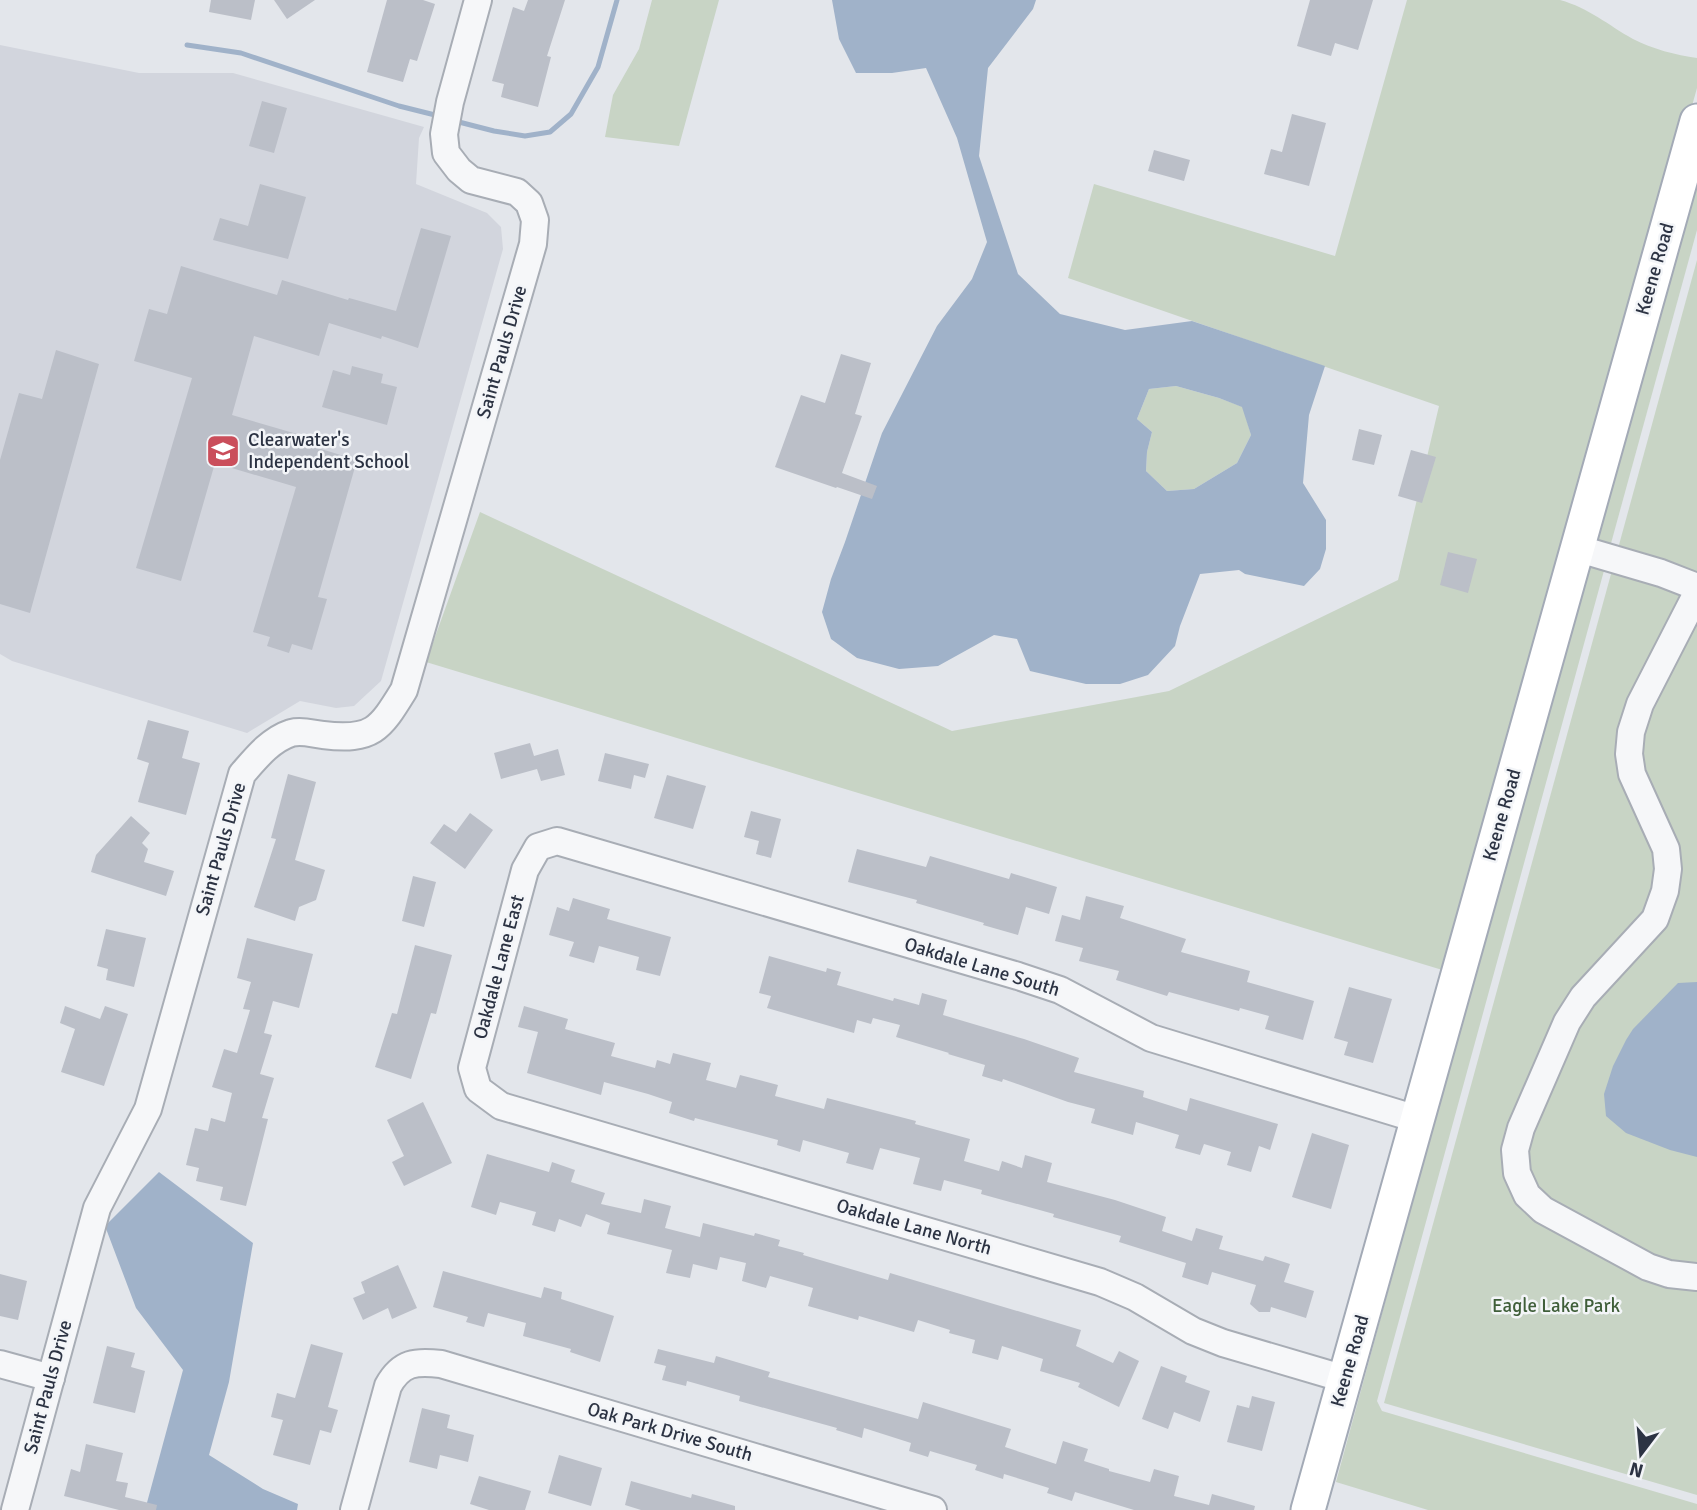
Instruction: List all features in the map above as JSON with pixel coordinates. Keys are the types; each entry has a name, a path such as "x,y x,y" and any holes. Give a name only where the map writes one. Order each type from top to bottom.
{"main road":[{"name":"Keene Road","path":"1308,1510 1697,121"}],"street":[{"name":"Saint Pauls Drive","path":"15,1510 97,1208 148,1110 242,774 263,750 292,733 302,731 350,737 369,733 386,719 404,690 533,244 535,220 529,203 517,192 471,180 458,170 446,153 444,134 450,102 478,0"},
{"path":"1576,548 1661,573 1697,587"},
{"path":"1697,593 1640,704 1631,732 1629,754 1632,774 1666,849 1668,869 1665,891 1655,919 1583,997 1567,1022 1521,1128 1515,1150 1517,1173 1527,1195 1543,1210 1648,1267 1669,1274 1697,1277"},
{"name":"Oakdale Lane South","path":"538,847 557,841 1018,976 1060,990 1152,1038 1417,1119"},
{"name":"Oakdale Lane East","path":"478,1089 472,1068 525,870 538,847"},
{"name":"Oakdale Lane North","path":"478,1089 501,1106 1100,1282 1135,1297 1193,1331 1213,1339 1345,1379"},
{"name":"Oak Park Drive South","path":"354,1510 388,1386 395,1373 423,1362 441,1364 933,1510"},
{"path":"0,1364 51,1378"}],"shaded area":[{"name":"Clearwater's Independent School","path":"0,45 139,73 233,73 424,127 419,138 416,184 487,213 501,227 503,249 381,681 354,706 336,708 300,701 247,733 12,661 0,654"}],"green space":[{"path":"652,0 719,0 679,146 605,137 613,95 639,49"},
{"path":"1407,0 1560,0 1589,12 1640,43 1697,58 1697,88 1449,972 426,662 480,512 952,731 1169,691 1398,580 1439,406 1068,278 1094,184 1335,256"},
{"path":"1697,154 1697,230 1610,547 1587,541"},
{"name":"Eagle Lake Park","path":"1697,260 1697,1495 1384,1403"},
{"path":"1176,386 1243,407 1251,435 1237,463 1194,489 1167,491 1146,471 1152,432 1137,419 1149,389"},
{"path":"1582,560 1605,567 1377,1401 1382,1411 1697,1504 1697,1510 1428,1510 1336,1482 1475,980 1466,977"}],"water":[{"path":"832,0 1036,0 1033,9 988,68 979,156 1018,274 1060,314 1125,330 1192,321 1325,366 1309,415 1303,483 1326,520 1326,549 1320,569 1304,586 1245,574 1239,570 1200,574 1175,646 1148,675 1120,684 1086,684 1030,671 1017,639 994,635 938,666 899,669 857,658 831,639 822,612 882,433 937,326 972,279 987,242 957,138 926,68 892,73 856,73 839,39","holes":["1176,386 1242,407 1251,435 1237,463 1194,489 1167,491 1146,471 1152,432 1137,419 1149,389"]},
{"path":"1697,982 1697,1157 1626,1133 1606,1116 1604,1094 1613,1066 1633,1029 1678,983"},
{"path":"159,1172 253,1243 229,1382 209,1455 263,1489 298,1504 297,1510 145,1510 183,1370 136,1308 105,1226"}],"building":[{"path":"211,0 255,0 251,20 209,12"},
{"path":"274,0 315,0 287,19"},
{"path":"387,0 423,0 435,4 417,61 410,59 403,82 367,72"},
{"path":"528,0 565,0 547,56 551,57 538,107 501,97 504,84 492,81 513,7 524,11"},
{"path":"1310,0 1373,0 1358,50 1335,43 1331,56 1297,46"},
{"path":"262,101 287,108 274,153 249,146"},
{"path":"1292,114 1326,123 1309,186 1264,174 1271,149 1282,152"},
{"path":"1154,150 1190,160 1184,181 1148,171"},
{"path":"260,184 306,197 288,259 213,240 220,218 248,226"},
{"path":"421,228 451,236 418,348 329,323 319,356 254,336 232,415 297,434 295,441 357,460 318,597 327,599 312,650 292,644 289,653 267,646 270,637 253,632 296,487 215,463 181,581 136,568 192,378 134,361 149,309 167,314 181,266 277,295 282,280 396,311"},
{"path":"56,350 99,364 30,613 0,604 0,460 19,393 42,399"},
{"path":"841,354 871,363 855,414 862,416 842,473 877,486 872,499 775,467 801,395 825,403"},
{"path":"352,366 383,374 381,383 397,387 387,425 322,407 333,370 350,375"},
{"path":"1359,429 1382,435 1374,465 1352,460"},
{"path":"1411,450 1436,457 1422,503 1398,496"},
{"path":"1448,552 1477,559 1468,593 1440,585"},
{"path":"148,720 189,731 182,758 200,763 186,815 138,802 149,763 137,759"},
{"path":"530,743 534,756 558,749 565,775 541,781 537,769 501,779 494,753"},
{"path":"605,753 649,764 645,778 634,775 631,789 598,781"},
{"path":"288,774 316,782 295,860 325,870 316,900 299,907 295,921 254,907 276,839 271,838"},
{"path":"667,775 706,786 693,829 654,818"},
{"path":"751,811 781,819 771,858 756,854 759,841 744,837"},
{"path":"470,813 493,830 465,869 430,843 444,824 456,832"},
{"path":"131,816 150,833 142,843 148,849 144,862 174,871 166,896 91,872 96,855"},
{"path":"857,849 926,867 930,856 1009,879 1011,873 1057,887 1049,914 1026,907 1018,935 916,903 917,900 848,882"},
{"path":"413,876 436,882 424,927 402,921"},
{"path":"1086,896 1124,906 1120,918 1186,939 1181,952 1250,971 1247,982 1314,1001 1303,1040 1265,1029 1269,1016 1240,1008 1239,1011 1169,992 1167,996 1116,980 1119,971 1079,961 1083,948 1055,941 1062,915 1080,920"},
{"path":"573,898 610,909 607,919 671,937 660,976 636,970 639,957 599,946 594,963 569,956 574,942 549,935 557,907 569,911"},
{"path":"106,929 146,938 134,987 106,980 108,969 97,966"},
{"path":"247,938 313,954 299,1008 273,1001 264,1033 272,1035 260,1074 274,1078 262,1118 268,1119 246,1206 220,1200 223,1187 196,1181 199,1168 186,1165 195,1128 208,1131 211,1118 225,1122 232,1093 212,1087 224,1049 237,1053 250,1010 243,1009 251,982 237,978"},
{"path":"415,945 452,955 436,1014 431,1013 411,1079 375,1067 392,1013 397,1014"},
{"path":"769,956 826,972 827,968 841,972 837,985 893,1001 894,998 919,1005 922,993 947,1000 943,1015 1079,1058 1074,1072 1144,1091 1143,1097 1187,1111 1190,1098 1278,1124 1270,1150 1259,1146 1251,1172 1227,1165 1231,1152 1204,1144 1200,1155 1175,1148 1179,1135 1136,1122 1133,1135 1091,1123 1095,1109 1003,1079 1002,1082 982,1076 985,1065 896,1037 900,1025 873,1018 871,1024 857,1020 854,1033 767,1008 771,996 759,993"},
{"path":"1349,987 1392,999 1373,1063 1344,1055 1348,1042 1334,1038"},
{"path":"65,1006 100,1019 105,1006 128,1014 104,1086 61,1072 75,1029 60,1023"},
{"path":"524,1006 568,1019 565,1029 615,1043 611,1056 655,1068 657,1060 670,1064 673,1053 711,1063 706,1080 736,1088 740,1075 778,1085 775,1096 824,1109 827,1098 916,1121 915,1124 970,1139 964,1161 999,1171 1002,1161 1022,1168 1025,1155 1052,1163 1047,1182 1166,1217 1162,1231 1192,1241 1196,1228 1223,1236 1219,1249 1263,1261 1265,1256 1290,1264 1284,1282 1314,1291 1306,1318 1271,1307 1270,1312 1259,1312 1250,1304 1256,1285 1212,1272 1208,1285 1182,1277 1186,1263 1119,1242 1121,1236 1053,1217 1054,1214 981,1194 982,1190 944,1180 941,1191 913,1184 920,1158 880,1148 873,1170 846,1163 849,1153 803,1140 800,1152 777,1145 778,1140 669,1113 672,1102 648,1094 604,1082 601,1095 527,1073 538,1032 518,1027"},
{"path":"423,1102 452,1163 404,1186 392,1162 404,1156 387,1120"},
{"path":"1312,1133 1349,1145 1331,1209 1292,1197"},
{"path":"487,1154 549,1172 552,1162 575,1170 571,1182 605,1193 601,1204 641,1213 644,1199 671,1206 665,1228 700,1237 703,1223 780,1240 778,1246 804,1253 803,1255 888,1280 890,1273 1081,1330 1076,1346 1113,1363 1119,1351 1139,1361 1119,1407 1078,1387 1080,1383 1040,1371 1043,1359 1002,1346 998,1360 972,1353 975,1340 918,1320 914,1332 859,1316 858,1320 808,1306 813,1288 770,1276 766,1288 742,1281 746,1263 720,1257 717,1270 693,1264 690,1278 666,1273 672,1250 607,1234 610,1223 586,1214 581,1227 559,1219 555,1232 532,1225 536,1212 500,1202 496,1215 471,1207"},
{"path":"398,1265 417,1308 392,1319 388,1308 363,1320 353,1298 365,1293 361,1282"},
{"path":"443,1271 541,1298 544,1287 562,1292 561,1299 614,1316 600,1362 570,1352 571,1349 523,1336 526,1323 488,1313 484,1327 466,1322 468,1317 433,1307"},
{"path":"0,1274 27,1281 18,1320 0,1316"},
{"path":"311,1344 343,1353 328,1407 338,1410 331,1433 320,1430 310,1465 273,1455 283,1420 271,1417 277,1393 295,1398"},
{"path":"107,1346 135,1353 131,1367 145,1371 135,1413 93,1403"},
{"path":"658,1349 714,1363 716,1356 770,1372 768,1377 918,1419 923,1402 1011,1429 1005,1447 1056,1464 1063,1441 1088,1449 1084,1461 1109,1471 1150,1482 1154,1469 1179,1476 1174,1496 1209,1505 1212,1494 1255,1506 1254,1510 1134,1510 1075,1492 1072,1501 1047,1493 1049,1488 1004,1474 1003,1479 975,1470 977,1465 930,1451 928,1457 909,1451 911,1443 864,1428 862,1438 836,1430 837,1428 739,1401 740,1396 687,1381 686,1386 662,1380 666,1366 654,1363"},
{"path":"1161,1366 1187,1376 1185,1382 1210,1391 1200,1422 1174,1412 1168,1429 1142,1419"},
{"path":"1252,1396 1275,1402 1262,1451 1227,1442 1237,1405 1249,1408"},
{"path":"422,1408 450,1415 447,1428 474,1435 468,1462 440,1455 437,1469 409,1462"},
{"path":"86,1444 123,1453 116,1481 128,1483 125,1497 157,1505 156,1510 119,1510 64,1496 71,1469 80,1472"},
{"path":"559,1455 602,1468 591,1506 548,1493"},
{"path":"479,1476 531,1491 525,1510 489,1510 470,1504"},
{"path":"631,1481 691,1498 692,1494 735,1506 735,1510 641,1510 625,1505"}],"waterway":[{"path":"455,121 525,136 550,132 571,114 598,67 617,0"},
{"path":"187,45 241,53 399,106 439,116"}],"place":[{"name":"Clearwater's Independent School","path":"223,451"}]}
